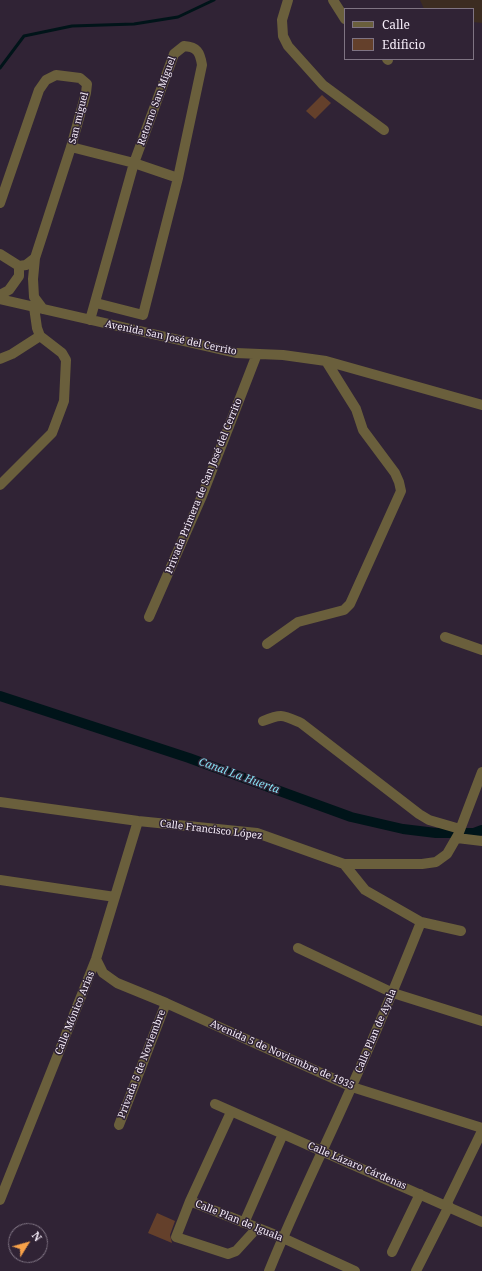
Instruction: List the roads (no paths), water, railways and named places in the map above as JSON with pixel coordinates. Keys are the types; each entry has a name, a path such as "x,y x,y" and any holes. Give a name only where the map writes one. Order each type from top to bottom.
{"street":[{"path":"288,0 282,20 282,36 288,46 323,85 384,130"},
{"path":"333,0 344,17"},
{"name":"Retorno San Miguel","path":"90,320 134,163 174,54 184,46 192,47 200,54 202,65 178,178 143,314 96,303"},
{"name":"San miguel","path":"0,203 39,90 46,80 56,75 80,78 87,84 86,93 72,147 35,258 33,279 34,297 38,308"},
{"path":"72,147 134,163 178,178"},
{"path":"0,254 19,266 26,265 35,258"},
{"path":"0,295 9,290 19,276 19,266"},
{"name":"Avenida San José del Cerrito","path":"0,299 236,353 283,355 326,361 482,405"},
{"path":"0,485 52,433 64,401 66,360 62,353 40,336 37,328 38,308"},
{"path":"0,359 12,354 40,336"},
{"name":"Privada Primera de San José del Cerrito","path":"149,617 202,496 257,354"},
{"path":"267,644 298,622 344,610 350,604 401,491 395,473 363,430 356,409 326,361"},
{"path":"445,637 482,650"},
{"path":"263,721 283,715 301,723 419,814 458,833 482,841"},
{"name":"Calle Francisco López","path":"0,802 138,821 257,833 344,864 422,864 436,862 447,854 458,833 482,772"},
{"name":"Calle Mónico Arias","path":"0,1200 96,959 138,821"},
{"path":"344,864 365,890 421,922 461,931"},
{"path":"0,880 115,897"},
{"name":"Calle Plan de Ayala","path":"269,1271 393,993 421,922"},
{"path":"298,948 393,993 482,1021"},
{"name":"Avenida 5 de Noviembre de 1935","path":"96,959 103,973 117,983 166,1003 352,1087 482,1128"},
{"name":"Privada 5 de Noviembre","path":"119,1126 166,1003"},
{"name":"Calle Lázaro Cárdenas","path":"215,1104 482,1222"},
{"name":"Calle Plan de Iguala","path":"231,1112 190,1201 283,1238 342,1268 356,1271"},
{"path":"416,1271 482,1131"},
{"path":"244,1223 283,1134"},
{"path":"392,1252 420,1194"},
{"path":"190,1201 176,1237 228,1254 236,1251 257,1228"}],"waterway":[{"path":"0,68 24,36 72,26 134,24 178,17 214,0"},
{"name":"Canal La Huerta","path":"0,696 189,758 351,817 403,829 436,833 474,833 482,830"}]}
